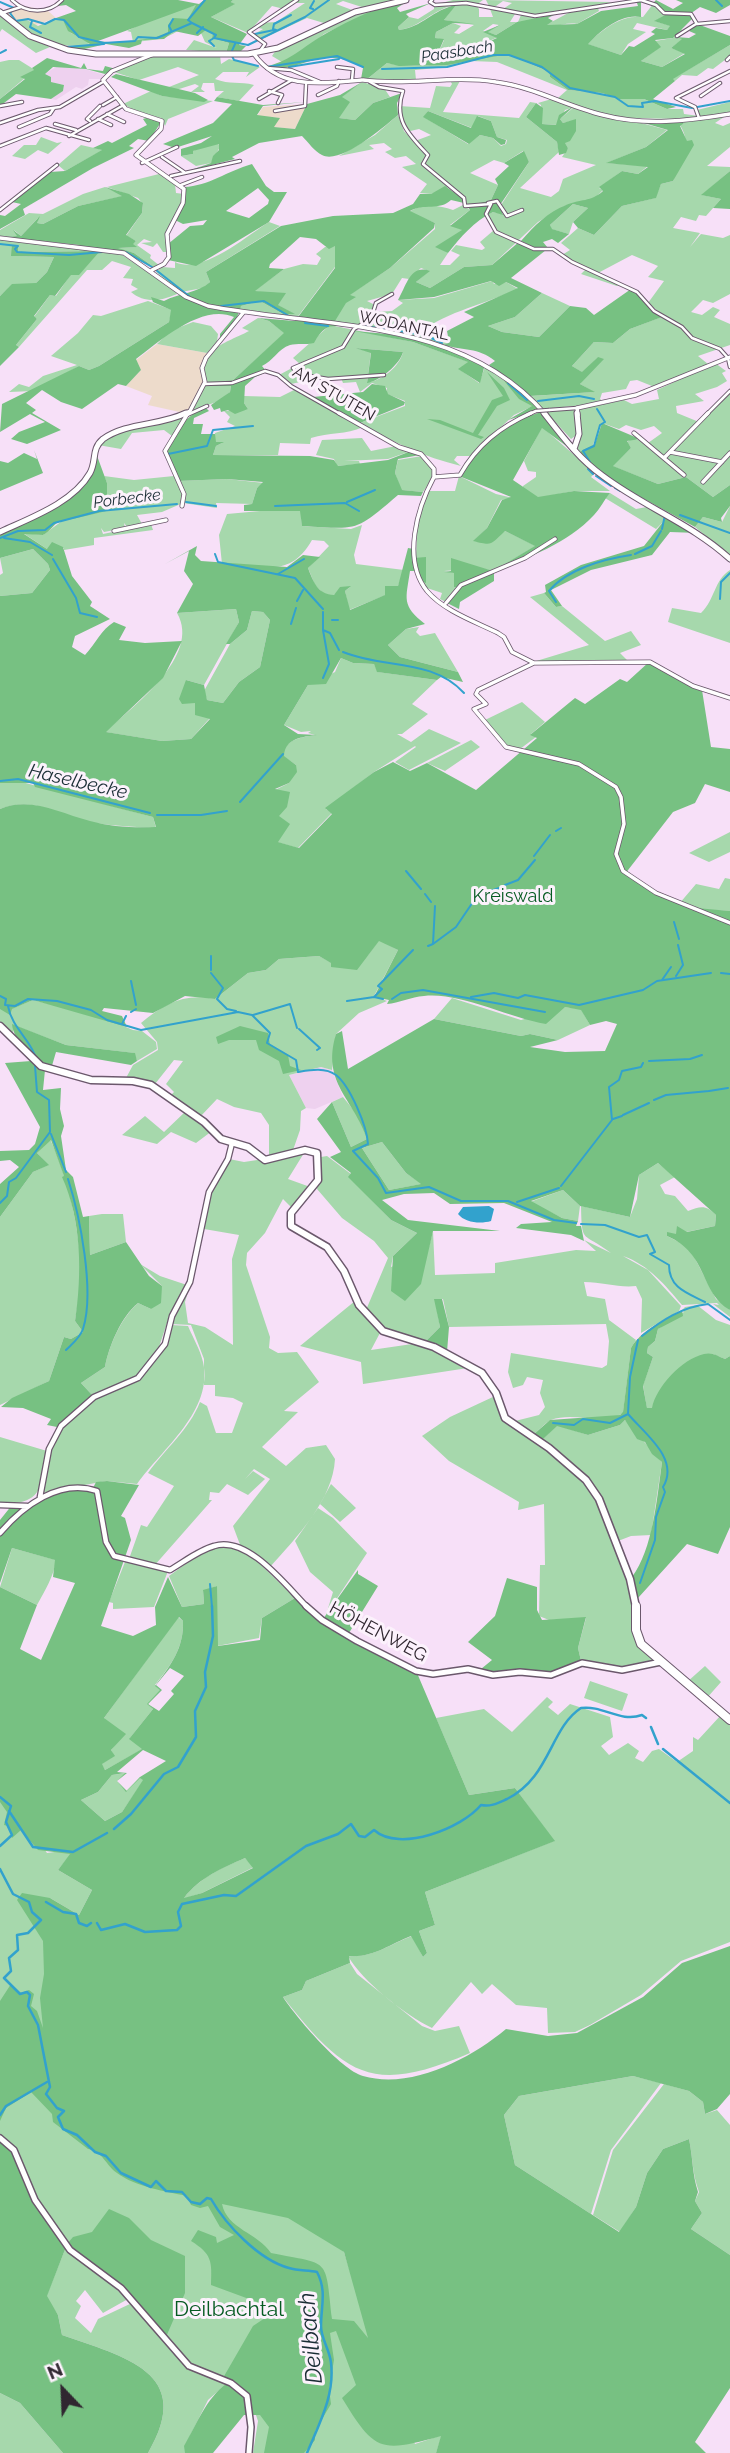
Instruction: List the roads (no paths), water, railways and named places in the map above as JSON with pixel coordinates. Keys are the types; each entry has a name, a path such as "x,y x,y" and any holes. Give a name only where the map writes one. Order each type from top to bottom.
{"main road":[{"path":"1,12 26,33 58,48 96,54 257,53 281,47 355,12 406,0"}],"street":[{"path":"12,0 22,6 52,10 62,0"},
{"path":"298,0 270,20 255,25 248,33 265,46 257,53 266,68 306,85 362,80 379,87 408,89"},
{"path":"432,2 466,3 507,13 535,16 641,0 656,5 666,14 692,15 693,22 697,24"},
{"path":"1,12 22,6"},
{"path":"677,36 697,24 730,21"},
{"path":"103,82 103,77 108,73 155,53"},
{"path":"266,68 281,68 320,82"},
{"path":"337,68 353,69 351,80"},
{"path":"699,118 696,108 676,99 730,71"},
{"path":"370,82 466,78 542,92 612,117 672,120 730,114"},
{"path":"259,99 268,91 292,80"},
{"path":"318,95 337,86 337,82 351,80"},
{"path":"0,238 121,252 152,270 164,264 169,257 167,234 184,200 181,185 171,176 142,163 137,153 161,129 163,123 122,106 103,82"},
{"path":"0,123 54,107 103,82"},
{"path":"701,96 720,83"},
{"path":"299,114 305,106 306,85"},
{"path":"695,87 708,90"},
{"path":"400,89 403,92 397,105 404,131 428,155 424,164 464,198 465,206 497,201 503,214 509,216 523,211"},
{"path":"268,91 282,95 278,103"},
{"path":"91,121 87,119 101,105 117,97"},
{"path":"0,106 22,102"},
{"path":"69,136 91,121 122,106"},
{"path":"275,111 305,106"},
{"path":"19,127 50,114 54,107"},
{"path":"106,114 124,122"},
{"path":"98,118 111,125"},
{"path":"55,124 76,130"},
{"path":"0,146 42,128 89,140"},
{"path":"142,163 161,157 177,147"},
{"path":"161,157 184,173"},
{"path":"171,176 240,161"},
{"path":"0,210 57,165"},
{"path":"181,185 202,177"},
{"path":"487,203 492,206 486,215 496,232 534,249 553,249 572,262 634,290 654,311 682,327 696,341 720,349 729,358 730,367"},
{"name":"WODANTAL","path":"152,270 193,300 243,313 419,339 487,364 531,398 575,451 606,479 695,528 730,559"},
{"path":"384,375 328,379 302,376 293,370 343,347 357,328 372,319 376,303 392,294"},
{"path":"182,506 184,494 165,454 168,440 179,431 204,384 202,368 205,358 243,313"},
{"path":"534,663 512,652 508,643 498,633 427,591 415,556 419,508 434,477 460,475 471,456 502,426 536,411 576,408 647,393 688,372 729,358"},
{"name":"AM STUTEN","path":"204,384 232,383 261,371 278,375 291,386 399,447 421,454 434,469 434,477"},
{"path":"664,458 730,391"},
{"path":"0,532 47,509 84,480 94,462 94,447 127,429 207,406"},
{"path":"575,451 576,408"},
{"path":"634,433 645,439 684,475"},
{"path":"568,442 577,439"},
{"path":"670,452 722,462"},
{"path":"703,482 730,453"},
{"path":"114,531 166,520"},
{"path":"446,603 461,585 525,558 555,539"},
{"path":"730,698 693,686 657,663 534,663 484,686 476,694 486,704 474,709 506,747 579,764 616,787 621,797 624,824 616,854 622,871 656,893 730,923"},
{"path":"0,1026 41,1066 91,1080 133,1081 151,1085 204,1122 221,1139 248,1147 267,1160 305,1150 317,1153 317,1185 291,1213 291,1226 327,1247 344,1271 359,1305 383,1331 434,1347 482,1373 496,1393 505,1418 549,1448 586,1480 599,1499 630,1578 636,1602 638,1638 661,1662 730,1720"},
{"path":"40,1497 49,1448 61,1426 94,1397 138,1378 165,1344 172,1317 190,1282 209,1192 228,1159 232,1143"},
{"name":"HÖHENWEG","path":"0,1533 40,1497 65,1490 94,1489 102,1503 108,1549 114,1556 170,1570 215,1545 223,1544 251,1554 322,1620 416,1671 433,1674 468,1669 493,1675 520,1672 551,1675 582,1662 622,1670 661,1662"},
{"path":"0,1505 28,1506"},
{"path":"0,2138 14,2150 35,2200 70,2250 121,2288 189,2366 231,2383 247,2396 251,2427 249,2453"}],"water":[{"path":"489,1206 494,1209 491,1221 473,1222 458,1214 463,1207"}],"waterway":[{"path":"192,23 188,20 205,0"},
{"path":"214,38 248,45 305,17 329,0"},
{"path":"716,0 722,6"},
{"path":"313,9 310,8 314,1"},
{"path":"0,2 14,8"},
{"path":"13,10 10,13 16,21 28,19 45,24 55,19"},
{"path":"276,30 273,29 274,24 291,15"},
{"path":"56,19 64,20 79,37 104,43 135,41 138,37 157,38 192,23"},
{"path":"171,30 169,26 173,19"},
{"path":"32,21 30,27 41,33"},
{"path":"192,23 202,28"},
{"path":"197,33 202,28"},
{"path":"202,28 216,35 214,38"},
{"path":"255,34 274,30"},
{"path":"214,38 209,41 214,46"},
{"path":"66,47 104,44"},
{"name":"Paasbach","path":"231,53 235,44"},
{"path":"0,53 6,50"},
{"name":"Paasbach","path":"382,69 447,67 493,55 509,55 542,67 570,88 615,97 628,106 643,107 642,103 655,101 692,108 730,101"},
{"name":"Paasbach","path":"232,56 234,60 258,66"},
{"name":"Paasbach","path":"267,67 337,56 363,67"},
{"name":"Paasbach","path":"289,67 339,59"},
{"path":"0,244 18,246 15,249 17,252 69,255 102,252"},
{"path":"126,252 152,267"},
{"path":"156,270 189,296"},
{"path":"221,306 264,301 289,316"},
{"path":"305,323 328,326"},
{"path":"364,326 425,335 442,343"},
{"path":"508,383 527,400"},
{"path":"538,401 579,396 594,399"},
{"path":"590,462 583,451 594,446 600,425 605,422 597,409"},
{"path":"168,454 207,446 213,430 253,426"},
{"path":"588,469 593,474"},
{"path":"596,476 611,486"},
{"path":"615,488 620,491"},
{"path":"347,502 375,490"},
{"name":"Porbecke","path":"186,502 216,506"},
{"name":"Porbecke","path":"275,506 345,503 359,511"},
{"name":"Porbecke","path":"0,538 18,531 45,530 54,523 99,511 177,504"},
{"path":"662,529 665,515"},
{"path":"680,515 730,533"},
{"path":"635,554 652,546 661,531"},
{"path":"4,538 30,542 52,555"},
{"path":"215,554 218,562 295,578 323,609"},
{"path":"556,602 549,591 566,577 598,562 631,555"},
{"path":"53,559 76,598 80,613 97,617"},
{"path":"278,574 304,559"},
{"path":"720,599 721,582 730,573"},
{"path":"297,601 303,590"},
{"path":"291,624 296,608"},
{"path":"323,612 323,630"},
{"path":"332,620 338,620"},
{"path":"323,630 330,633 339,650"},
{"path":"323,630 329,664 323,678"},
{"path":"343,652 437,674 464,693"},
{"name":"Haselbecke","path":"240,802 283,754"},
{"name":"Haselbecke","path":"0,781 18,779 150,813"},
{"name":"Haselbecke","path":"157,815 201,815 227,811"},
{"path":"556,831 561,828"},
{"path":"534,856 550,835"},
{"path":"505,885 518,880 535,860"},
{"path":"406,871 421,889"},
{"path":"433,944 456,927 477,896 499,888"},
{"path":"425,894 431,902"},
{"path":"433,944 435,906"},
{"path":"674,922 679,939"},
{"path":"428,946 433,944"},
{"path":"676,976 683,965 678,945"},
{"path":"374,997 382,989 378,986 413,950"},
{"path":"211,956 211,970"},
{"path":"662,980 671,967"},
{"path":"211,973 223,988 217,999 227,1009 236,1011"},
{"path":"471,997 494,993 518,998 525,995 579,1005 643,990 657,981 711,973"},
{"path":"721,973 730,974"},
{"path":"131,981 136,1005"},
{"path":"392,999 401,993 423,990 545,1012"},
{"path":"0,996 6,999 5,1005 15,1006 28,999 57,1001 91,1010 107,1020 141,1030 238,1012 252,1015 270,1033 267,1043 296,1060 298,1072 327,1071 341,1080 357,1107 367,1136 368,1144 353,1151 378,1178 386,1193 429,1187 461,1201 508,1201 554,1220 576,1223"},
{"path":"347,1001 374,997"},
{"path":"374,997 383,999"},
{"path":"253,1015 290,1004 297,1028"},
{"path":"8,1006 37,1061"},
{"path":"131,1012 136,1009"},
{"path":"122,1024 126,1016"},
{"path":"299,1029 320,1048 317,1050"},
{"path":"649,1061 690,1059 702,1055"},
{"path":"561,1186 612,1120 609,1087 619,1080 622,1071 641,1067 643,1063"},
{"path":"0,1203 7,1196 9,1182 16,1178 50,1132 49,1100 37,1092 35,1066"},
{"path":"654,1100 666,1095 728,1088"},
{"path":"623,1115 649,1103"},
{"path":"613,1119 622,1116"},
{"path":"51,1134 66,1172"},
{"path":"66,1350 83,1329 87,1295 81,1233 68,1179"},
{"path":"517,1202 559,1188"},
{"path":"581,1224 605,1225 639,1237 647,1235 655,1252 650,1254 669,1265 676,1284 705,1302"},
{"path":"642,1336 673,1315 708,1304 730,1320"},
{"path":"628,1414 630,1377 638,1340"},
{"path":"553,1423 574,1425 583,1419 610,1423 628,1414"},
{"path":"628,1414 658,1447 667,1467 663,1487 665,1492 656,1517 655,1540 640,1583"},
{"path":"210,1584 212,1607"},
{"path":"114,1829 131,1814 164,1774 178,1767 196,1737 195,1711 206,1687 205,1672 213,1636 212,1606"},
{"path":"97,1923 101,1930 125,1924 145,1932 177,1930 181,1926 178,1912 182,1904 224,1895 236,1896 306,1846 338,1834 351,1824 359,1836 365,1837 374,1830 399,1839 414,1838 446,1829 472,1814 481,1805 491,1805 507,1799 532,1779 562,1728 581,1708 597,1709 626,1717 642,1715 646,1718"},
{"path":"651,1727 658,1744"},
{"path":"663,1749 730,1803"},
{"name":"Deilbach","path":"0,1797 11,1806 9,1811"},
{"name":"Deilbach","path":"0,1846 12,1835 6,1822 9,1811"},
{"path":"9,1811 33,1847 73,1852 107,1833"},
{"name":"Deilbach","path":"0,1869 13,1894 29,1902 32,1912 41,1920 28,1933 17,1935 18,1950 9,1958 11,1971 4,1978 20,1994 27,1992 30,1995 28,2006 38,2025 50,2087 46,2094 57,2108 64,2111 58,2117 63,2129 77,2135 95,2152 106,2156 121,2173 151,2187 156,2181 166,2191 182,2192 191,2202 200,2204 207,2198 211,2199 234,2230 266,2258 296,2270 317,2272 323,2292 321,2331 330,2358 332,2375 325,2409 307,2453"},
{"path":"46,1902 63,1912 76,1914 79,1923 87,1926 91,1923"},
{"path":"0,2115 6,2106 47,2082"}],"park label":[{"name":"Kreiswald","path":"513,897"},
{"name":"Deilbachtal","path":"229,2310"}]}
